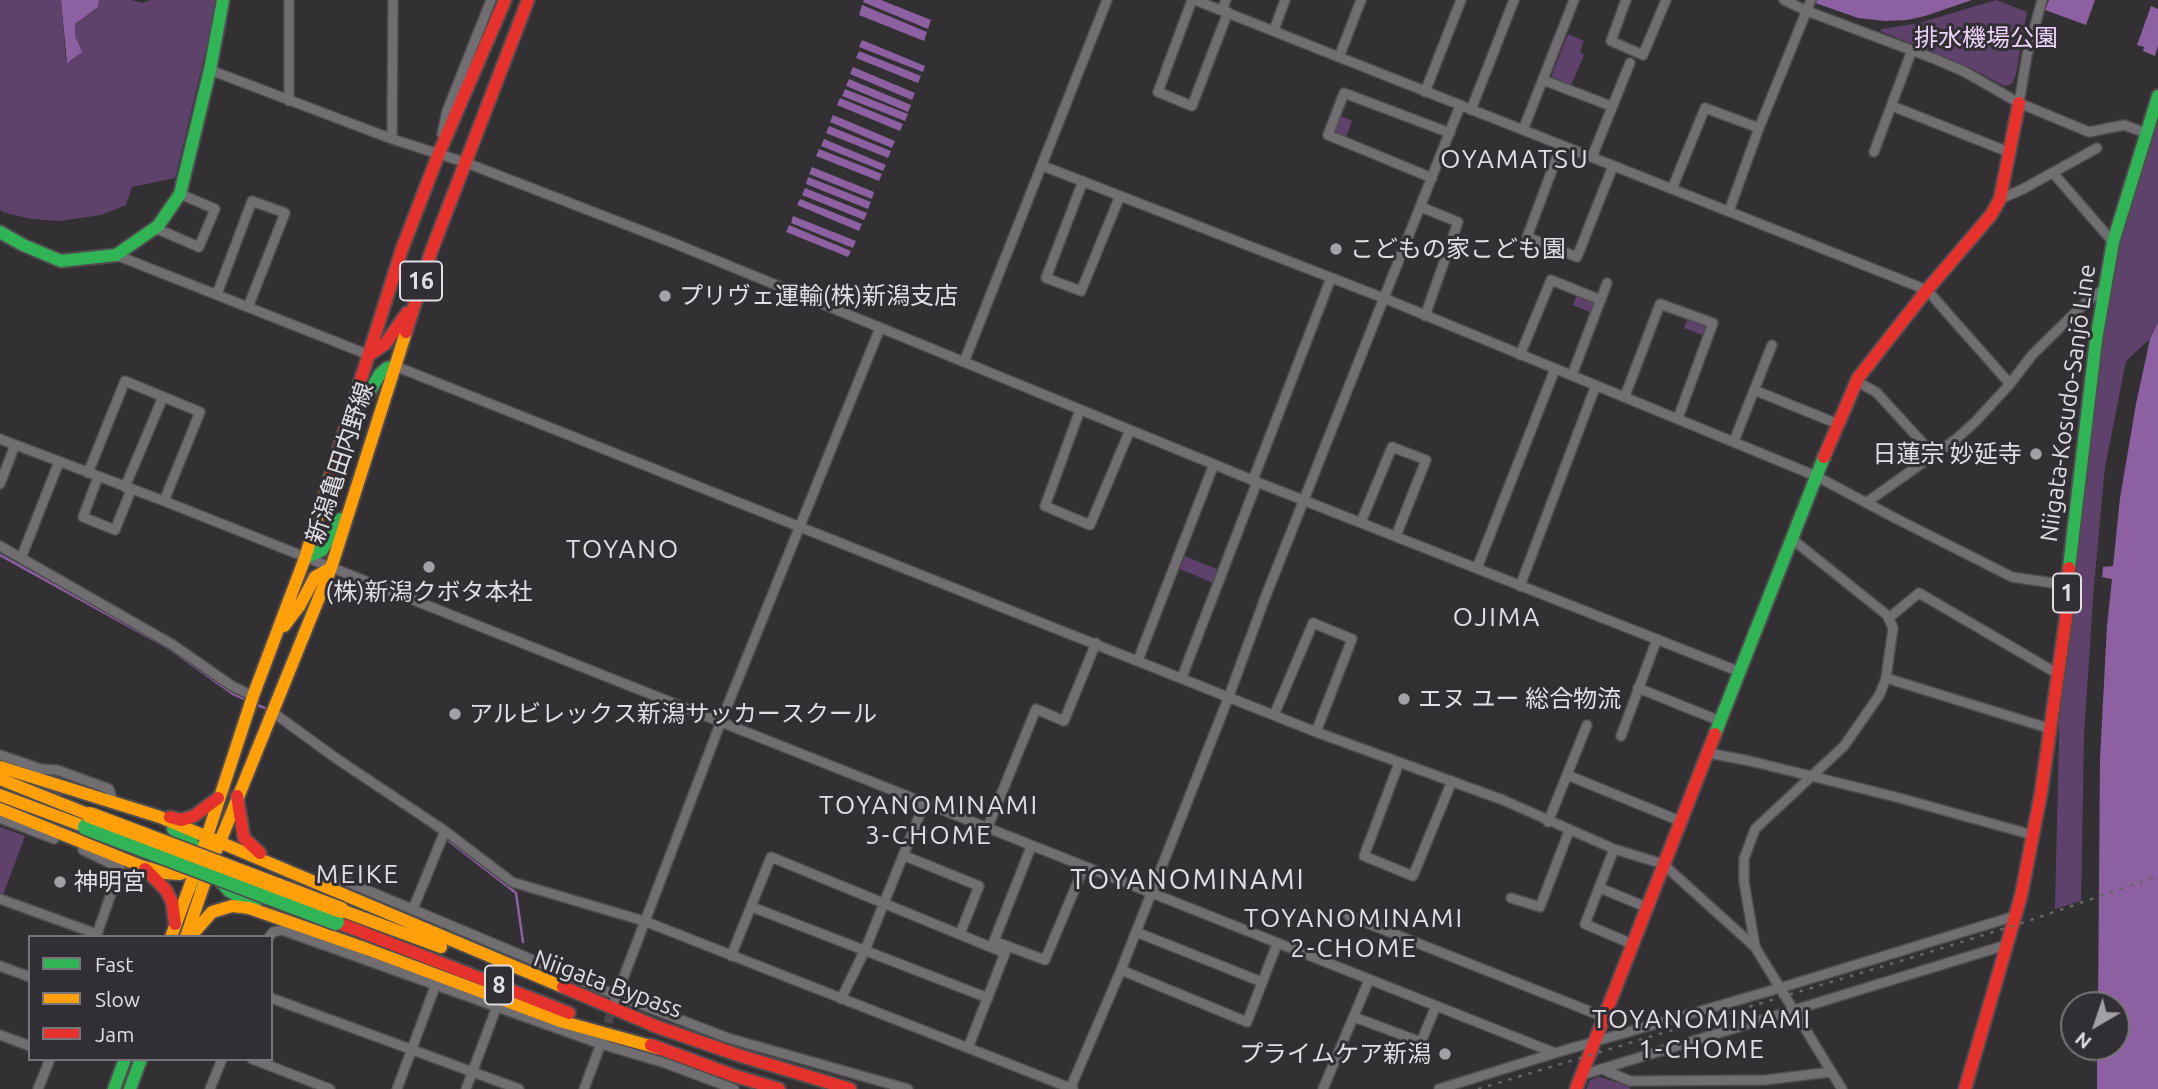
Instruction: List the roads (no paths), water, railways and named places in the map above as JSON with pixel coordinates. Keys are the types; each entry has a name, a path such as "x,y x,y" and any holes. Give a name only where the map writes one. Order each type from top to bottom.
{"main road":[{"path":"0,232 61,261 116,254 155,228 180,194 211,70 223,0"},
{"name":"新潟亀田内野線","path":"213,838 218,798 305,558 402,249 439,153 505,0"},
{"name":"新潟亀田内野線","path":"213,838 237,796 331,568 413,306 464,162 528,0"},
{"name":"Niigata-Kosudo-Sanjō Line","path":"1965,1089 2015,916 2033,835 2066,618 2082,447 2105,288 2113,242 2158,96"},
{"path":"1579,1082 1816,476 1856,381 1927,290 1991,215 2000,199 2019,103"},
{"path":"369,355 385,344 413,306"},
{"path":"349,419 383,370 395,366"},
{"path":"305,558 322,550 351,507"},
{"path":"276,635 296,612 315,577 331,568"},
{"path":"0,767 181,820 194,816 218,798"},
{"name":"Niigata Bypass","path":"0,779 88,821"},
{"name":"Niigata Bypass","path":"0,795 88,821 339,916 738,1055 850,1089"},
{"path":"237,796 244,838 254,849 280,866"},
{"path":"114,802 213,838 660,1028"},
{"path":"114,802 174,829 192,842 197,852 201,874 173,930"},
{"path":"0,809 141,866 166,873 201,874 229,858 239,857 280,866"},
{"path":"188,935 201,874 213,838"},
{"path":"141,866 166,890 172,902 173,930"},
{"path":"201,874 229,891 274,929"},
{"path":"190,935 202,921 220,909 232,906 249,908 274,929 560,1021 662,1049"},
{"name":"Niigata Bypass","path":"339,916 662,1049 779,1089"},
{"path":"114,1089 124,1061"},
{"path":"130,1089 140,1061"}],"street":[{"path":"289,0 289,101"},
{"path":"392,139 393,0"},
{"path":"439,153 447,111 491,0"},
{"path":"964,362 1107,0"},
{"path":"1226,0 1225,11 1192,106 1158,92 1194,0 1225,11 1927,290 2010,384"},
{"path":"1273,30 1285,0"},
{"path":"1339,57 1361,0"},
{"path":"1425,92 1461,0"},
{"path":"1471,110 1514,0"},
{"path":"1523,130 1574,0"},
{"path":"1626,0 1611,41 1643,55 1666,0"},
{"path":"1784,0 1809,6 1965,72 2019,103 2089,132 2124,125 2146,133"},
{"path":"2019,103 2026,55 2042,0"},
{"path":"1729,211 1759,128 1809,6"},
{"path":"1874,152 1912,50"},
{"path":"1592,158 1630,63"},
{"path":"211,70 392,139 464,162 676,244 1255,481 1740,672"},
{"path":"1543,80 1611,106"},
{"path":"1432,178 1328,135 1344,93 1450,133"},
{"path":"271,712 445,831 512,882 644,921 1071,1089 1230,696 1265,598 1461,106"},
{"path":"1892,106 2011,153"},
{"path":"1672,189 1705,108 1759,128"},
{"path":"1561,146 1527,237 1577,257 1613,166"},
{"path":"2000,199 2097,148"},
{"path":"1043,166 1386,299 1734,441 1816,476 2012,577 2067,585"},
{"path":"2053,173 2113,242"},
{"path":"1083,181 1046,278 1081,291 1120,196"},
{"path":"155,228 199,247 215,209 180,194"},
{"path":"217,294 253,201 285,213 248,307"},
{"path":"1421,207 1458,222 1425,316"},
{"path":"116,254 369,355"},
{"path":"1182,677 1331,278"},
{"path":"1520,355 1551,280 1601,300"},
{"path":"1572,376 1607,283"},
{"path":"1867,502 1934,455 1976,421 2032,355 2085,303 2105,288"},
{"path":"1625,396 1660,304 1713,323 1678,418"},
{"path":"615,997 720,724 880,328"},
{"path":"1734,441 1772,345"},
{"path":"395,366 1316,732 1503,800 1548,822 1615,849 1663,864 1755,947 1842,1089"},
{"path":"1477,568 1555,369"},
{"path":"88,473 125,381 200,412 164,502"},
{"path":"1856,381 1876,392 1934,455"},
{"path":"1520,586 1596,385"},
{"path":"1754,390 1838,424"},
{"path":"98,477 83,517 115,530 163,397"},
{"path":"1080,410 1045,506 1090,525 1130,430"},
{"path":"0,439 1555,1053"},
{"path":"0,484 15,445"},
{"path":"1361,522 1392,447 1426,460 1396,536"},
{"path":"21,558 59,462"},
{"path":"1138,660 1214,464"},
{"path":"1755,947 1744,882 1744,859 1755,829 1844,746 1880,694 1886,678 1893,628 1890,617 1792,540"},
{"path":"0,546 173,645 233,687 253,696"},
{"path":"1890,617 1919,593 2058,674"},
{"path":"1274,715 1313,623 1352,639 1316,732"},
{"path":"1621,736 1657,639"},
{"path":"987,829 1036,709 1065,720 1096,643"},
{"path":"1886,678 2051,729"},
{"path":"1638,688 1720,721"},
{"path":"1548,822 1587,725"},
{"path":"1707,752 1892,796 2033,835"},
{"path":"0,755 41,769 57,770 108,789 114,802"},
{"path":"1399,763 1364,856 1413,876 1452,781"},
{"path":"1567,775 1680,821"},
{"path":"841,999 865,950 924,804"},
{"path":"0,818 86,851 120,868 96,935 0,899"},
{"path":"413,909 445,831"},
{"path":"1511,898 1540,907 1569,831"},
{"path":"1031,847 994,940 1007,946 1045,960 1084,867"},
{"path":"1615,849 1586,924 1632,944"},
{"path":"905,856 979,887 960,934"},
{"path":"731,956 771,857 1004,953 968,1048"},
{"path":"324,886 345,881 615,997 728,1038 908,1089"},
{"path":"1600,888 1646,907"},
{"path":"752,906 988,998"},
{"path":"1349,916 1604,1017"},
{"path":"1439,1089 2015,916"},
{"path":"274,929 734,1089"},
{"path":"1136,932 1262,982"},
{"path":"1121,970 1247,1022 1277,943"},
{"path":"1579,1082 1602,1069 2006,945"},
{"path":"0,966 28,976"},
{"path":"1323,1089 1369,980"},
{"path":"397,1089 436,984"},
{"path":"273,999 519,1089"},
{"path":"466,1089 497,1006"},
{"path":"1354,1017 1421,1042 1436,1006"},
{"path":"0,1035 28,1045"},
{"path":"584,1089 602,1041"},
{"path":"38,1089 49,1061"},
{"path":"210,1089 221,1061"},
{"path":"257,1061 330,1089"},
{"path":"1602,1069 1630,1081 1765,1080 1830,1072"}],"waterway":[{"path":"0,555 170,649 233,694 247,700"},
{"path":"257,705 270,710"},
{"path":"289,719 300,727"},
{"path":"431,827 516,893 523,942"}],"tunnel":[{"path":"604,1036 613,1006"}],"railway":[{"path":"1478,1089 1920,955 2158,876"}],"place":[{"name":"こどもの家こども園","path":"1336,249"},
{"name":"プリヴェ運輸(株)新潟支店","path":"665,296"},
{"name":"日蓮宗 妙延寺","path":"2036,454"},
{"name":"(株)新潟クボタ本社","path":"429,567"},
{"name":"エヌ ユー 総合物流","path":"1404,699"},
{"name":"アルビレックス新潟サッカースクール","path":"455,714"},
{"name":"神明宮","path":"60,882"},
{"name":"プライムケア新潟","path":"1445,1054"}],"district":[{"name":"OYAMATSU","path":"1515,159"},
{"name":"TOYANO","path":"623,549"},
{"name":"OJIMA","path":"1497,617"},
{"name":"TOYANOMINAMI 3-CHOME","path":"929,820"},
{"name":"MEIKE","path":"358,874"},
{"name":"TOYANOMINAMI","path":"1188,880"},
{"name":"TOYANOMINAMI 2-CHOME","path":"1354,933"},
{"name":"TOYANOMINAMI 1-CHOME","path":"1702,1034"}],"park label":[{"name":"排水機場公園","path":"1986,38"}]}
